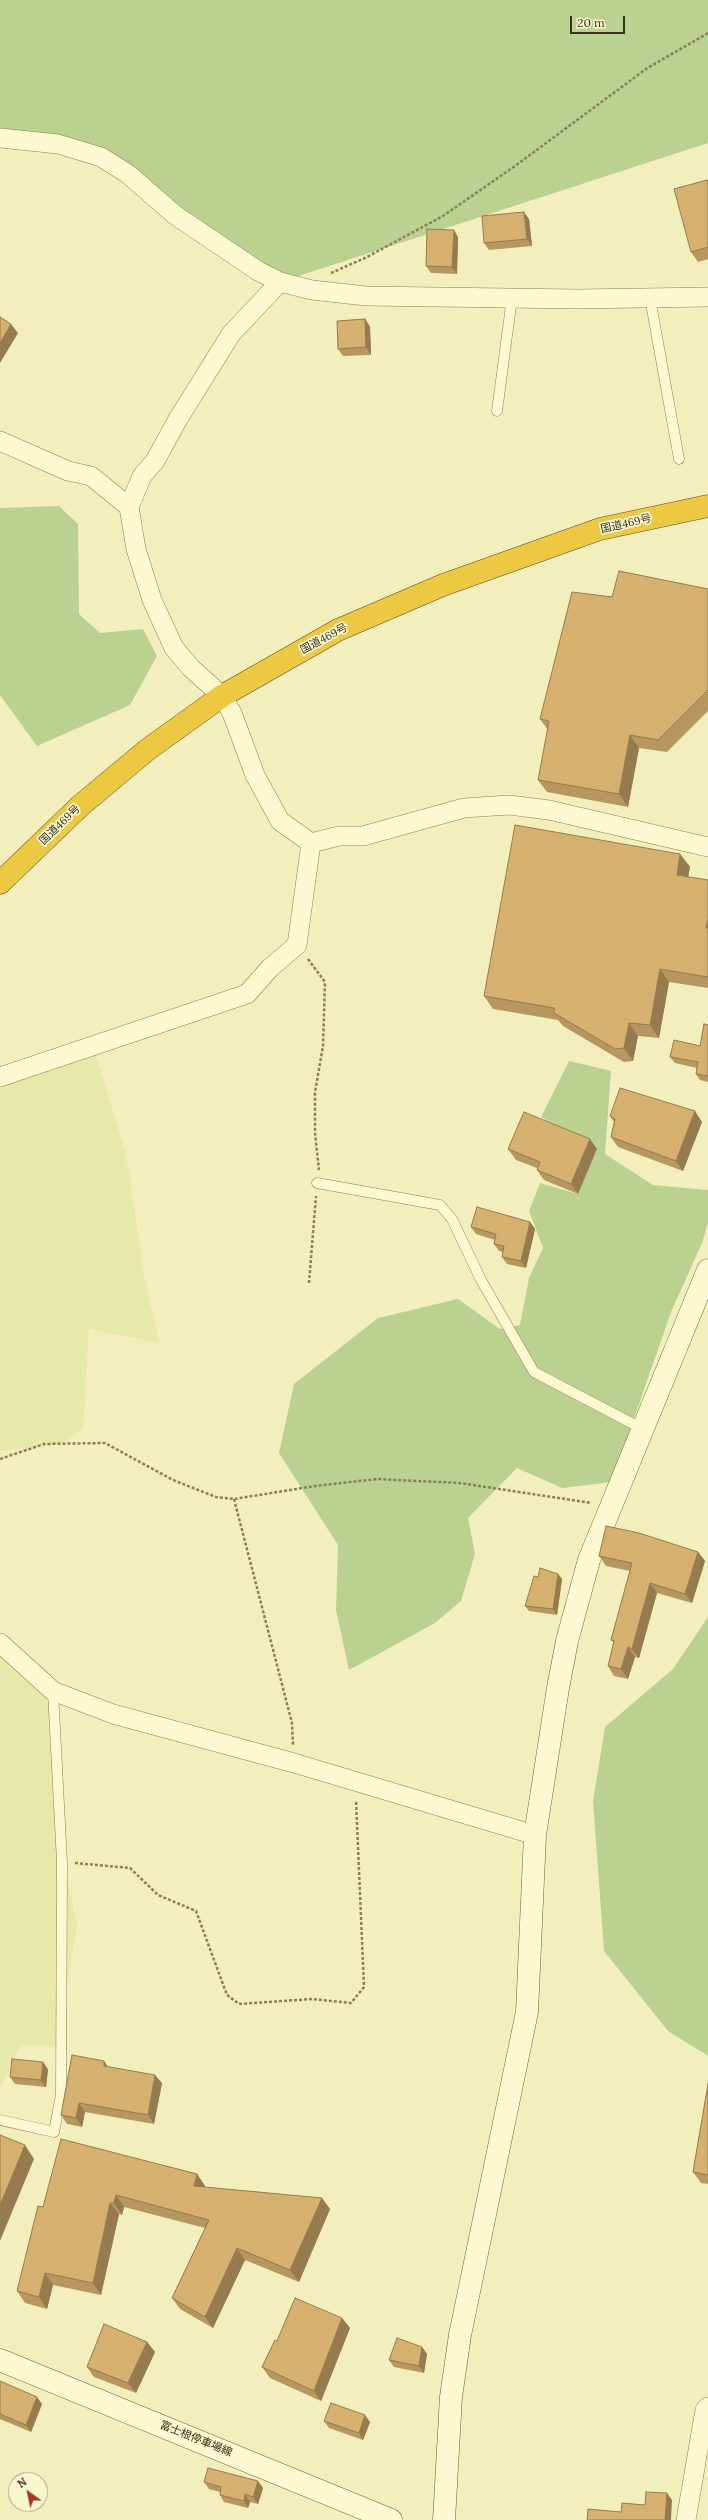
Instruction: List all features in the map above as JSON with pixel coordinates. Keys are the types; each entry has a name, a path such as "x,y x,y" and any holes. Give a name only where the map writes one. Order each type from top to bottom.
{"highway":[{"name":"国道469号","path":"0,883 80,806 147,750 222,696 338,630 443,585 600,529 708,506"}],"street":[{"path":"0,138 58,144 101,157 128,174 175,215 258,271 280,282 312,290 366,296 512,298 708,297"},
{"path":"280,282 231,334 178,419 155,461 142,476 129,507 136,549 152,600 174,648 191,668 222,696 232,713 255,775 280,821 311,843 339,836 364,836 464,808 509,805 549,810 708,847"},
{"path":"0,441 68,471 91,476 129,507"},
{"path":"0,1077 247,994 270,968 297,945 311,843"},
{"path":"444,2520 451,2397 460,2335 481,2243 527,2012 535,1835 558,1688 567,1641 589,1560 610,1505 628,1466 641,1428 708,1270"},
{"path":"0,1643 53,1691 112,1714 294,1763 535,1835"},
{"name":"富士根停車場線","path":"0,2360 391,2520"},
{"path":"686,2520 705,2410 708,2407"}],"lane":[{"path":"497,411 512,298"},
{"path":"650,298 679,459"},
{"path":"316,1183 440,1205 452,1219 481,1280 534,1372 641,1428"},
{"path":"0,2120 54,2132 61,2095 62,1862 53,1691"}],"path":[{"path":"325,275 365,258 443,216 515,166 646,69 708,34"},
{"path":"297,945 325,982 323,1046 315,1092 315,1134 320,1176 316,1183 309,1283"},
{"path":"0,1459 44,1444 105,1443 174,1480 216,1497 234,1499 316,1486 377,1479 460,1483 610,1505"},
{"path":"234,1499 292,1723 294,1763"},
{"path":"62,1862 130,1868 158,1895 196,1911 227,1995 238,2004 312,1999 351,2003 364,1987 355,1781"}],"green space":[{"path":"0,0 708,0 708,143 280,282 101,157 0,139"},
{"path":"59,506 78,524 79,614 100,633 143,629 157,656 130,705 37,746 0,695 0,508"},
{"path":"94,1049 126,1154 145,1280 159,1343 89,1329 83,1429 61,1444 0,1451 0,1077"},
{"path":"569,1061 611,1071 605,1154 653,1185 708,1190 708,1223 702,1243 671,1312 612,1482 562,1488 517,1468 468,1518 475,1554 461,1601 435,1623 349,1670 336,1610 338,1545 279,1453 294,1384 378,1318 458,1299 500,1329 520,1325 529,1278 543,1248 529,1211 540,1183 578,1194 597,1150 541,1117"},
{"path":"708,1617 708,2056 668,2031 604,1951 593,1801 605,1727 673,1669"},
{"path":"0,1644 54,1698 62,1855 77,1925 57,2046 21,2045 0,2088"}],"building":[{"path":"707,180 708,247 691,252 674,189"},
{"path":"524,212 527,239 484,243 482,216"},
{"path":"427,229 454,230 452,267 426,266"},
{"path":"0,317 11,324 0,343"},
{"path":"365,319 366,347 338,349 337,321"},
{"path":"619,571 708,589 708,690 658,740 630,735 619,794 538,780 549,721 540,719 572,592 612,597"},
{"path":"515,825 680,854 677,875 708,880 708,918 706,928 708,928 708,977 660,969 650,1025 629,1023 624,1048 615,1049 554,1013 554,1008 484,996"},
{"path":"704,1024 708,1025 708,1076 696,1074 698,1062 670,1057 674,1040 700,1046"},
{"path":"620,1088 695,1111 676,1161 611,1137 615,1119 610,1116"},
{"path":"524,1112 590,1139 571,1184 537,1170 540,1162 508,1149"},
{"path":"477,1207 530,1222 521,1261 502,1257 504,1246 494,1244 496,1234 471,1227"},
{"path":"606,1526 639,1533 698,1552 685,1594 650,1583 632,1649 628,1647 621,1669 608,1666 614,1641 611,1640 632,1563 599,1556"},
{"path":"540,1568 558,1574 553,1609 525,1606 534,1576 538,1577"},
{"path":"72,2055 104,2061 104,2066 155,2075 148,2115 79,2103 76,2118 61,2115"},
{"path":"12,2059 43,2062 41,2080 10,2077"},
{"path":"708,2084 708,2175 693,2172"},
{"path":"0,2135 25,2145 0,2205"},
{"path":"61,2139 197,2174 194,2186 322,2198 290,2270 237,2248 205,2317 172,2298 209,2220 116,2195 114,2203 110,2203 93,2283 45,2273 39,2297 17,2291 38,2206 43,2207"},
{"path":"295,2298 342,2318 314,2391 262,2367 275,2340 277,2341"},
{"path":"104,2324 147,2342 128,2383 87,2367"},
{"path":"397,2338 422,2347 419,2366 389,2360"},
{"path":"0,2381 37,2397 26,2425 0,2414"},
{"path":"331,2403 365,2415 359,2433 324,2421"},
{"path":"208,2468 258,2481 253,2497 245,2494 244,2501 220,2495 221,2487 204,2482"},
{"path":"646,2492 667,2493 665,2520 587,2520 588,2509 621,2512 622,2503 645,2505"}]}
